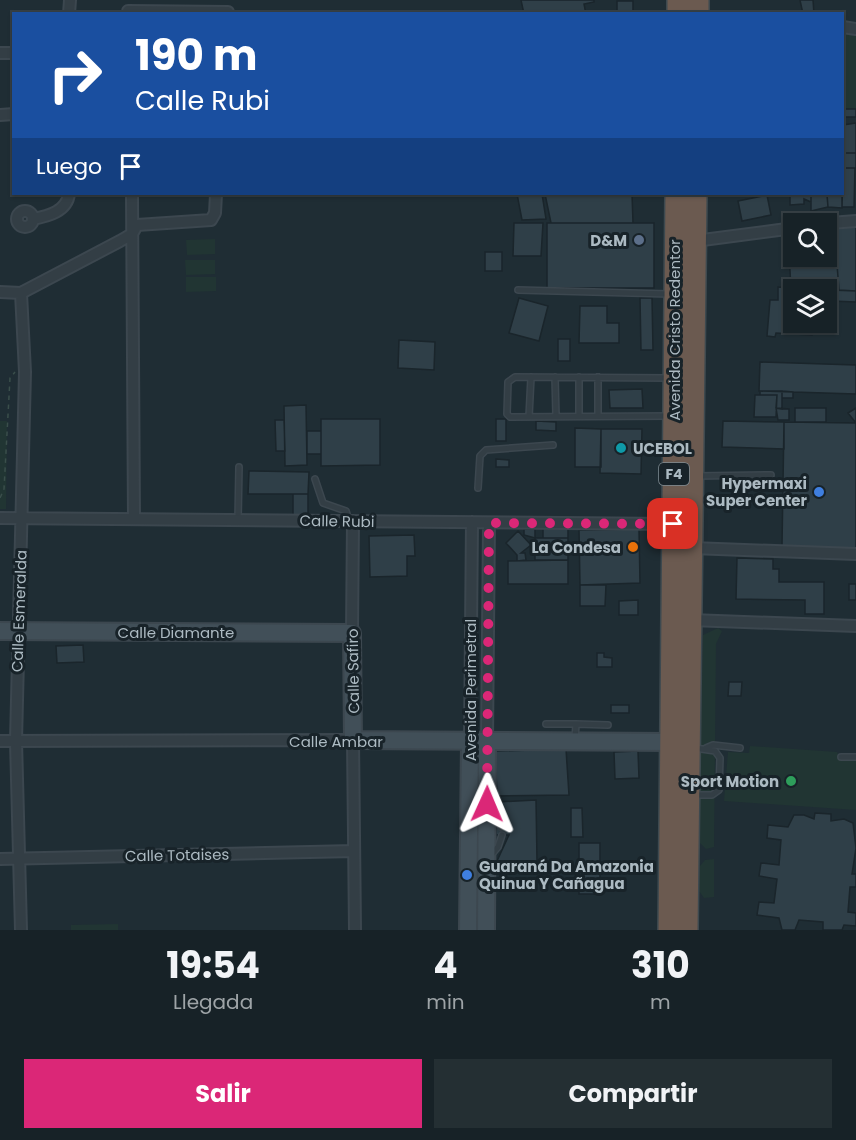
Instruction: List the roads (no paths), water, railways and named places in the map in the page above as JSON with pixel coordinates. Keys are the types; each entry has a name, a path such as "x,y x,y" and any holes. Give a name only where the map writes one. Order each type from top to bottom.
{"highway":[{"name":"Avenida Cristo Redentor","path":"676,195 673,524 685,749"},
{"name":"Avenida Cristo Redentor","path":"687,930 684,798 691,620 696,195"},
{"name":"Avenida Cristo Redentor","path":"669,930 684,798"}],"street":[{"path":"128,8 228,12"},
{"path":"33,219 60,210 66,205 69,195"},
{"path":"132,195 134,519"},
{"path":"0,292 21,292 132,234 137,225 212,220 215,213 216,195"},
{"path":"837,222 856,221"},
{"path":"695,241 783,229"},
{"name":"Calle Esmeralda","path":"21,292 25,372 22,518 8,631 16,741 21,930"},
{"name":"Calle Rubi","path":"0,518 673,524"},
{"name":"Calle Safiro","path":"351,521 355,930"},
{"name":"Avenida Perimetral","path":"468,930 472,522"},
{"name":"Avenida Perimetral","path":"486,930 489,523"},
{"path":"692,548 856,554"},
{"path":"691,620 856,626"},
{"name":"Calle Diamante","path":"8,631 352,633"},
{"name":"Calle Ambar","path":"0,741 575,742 685,749"},
{"name":"Avenida Cristo Redentor","path":"661,930 663,787 685,749"},
{"name":"Avenida Cristo Redentor","path":"684,798 694,930"},
{"name":"Calle Totaises","path":"0,859 354,851"}],"lane":[{"path":"518,290 675,293"},
{"path":"674,378 515,377 508,382 508,416 674,416"},
{"path":"529,417 531,377"},
{"path":"555,377 556,417"},
{"path":"579,377 579,416"},
{"path":"598,377 598,416"},
{"path":"478,488 480,456 486,450 553,445"},
{"path":"238,520 239,467"},
{"path":"692,476 771,475"},
{"path":"315,479 323,503 346,511 351,521"},
{"path":"692,500 772,499"},
{"path":"546,724 608,725"},
{"path":"575,742 576,724"},
{"path":"685,749 713,745 740,748"},
{"path":"684,798 712,795 719,790 720,758 716,751 685,749"},
{"path":"841,757 856,758"},
{"path":"487,804 501,827"},
{"path":"486,859 498,847 502,835"}],"place":[{"name":"D&M","path":"639,240"},
{"name":"UCEBOL","path":"621,448"},
{"name":"Hypermaxi Super Center","path":"819,492"},
{"name":"La Condesa","path":"633,547"},
{"name":"Sport Motion","path":"791,781"},
{"name":"Guaraná Da Amazonia Quinua Y Cañagua","path":"467,875"}]}
